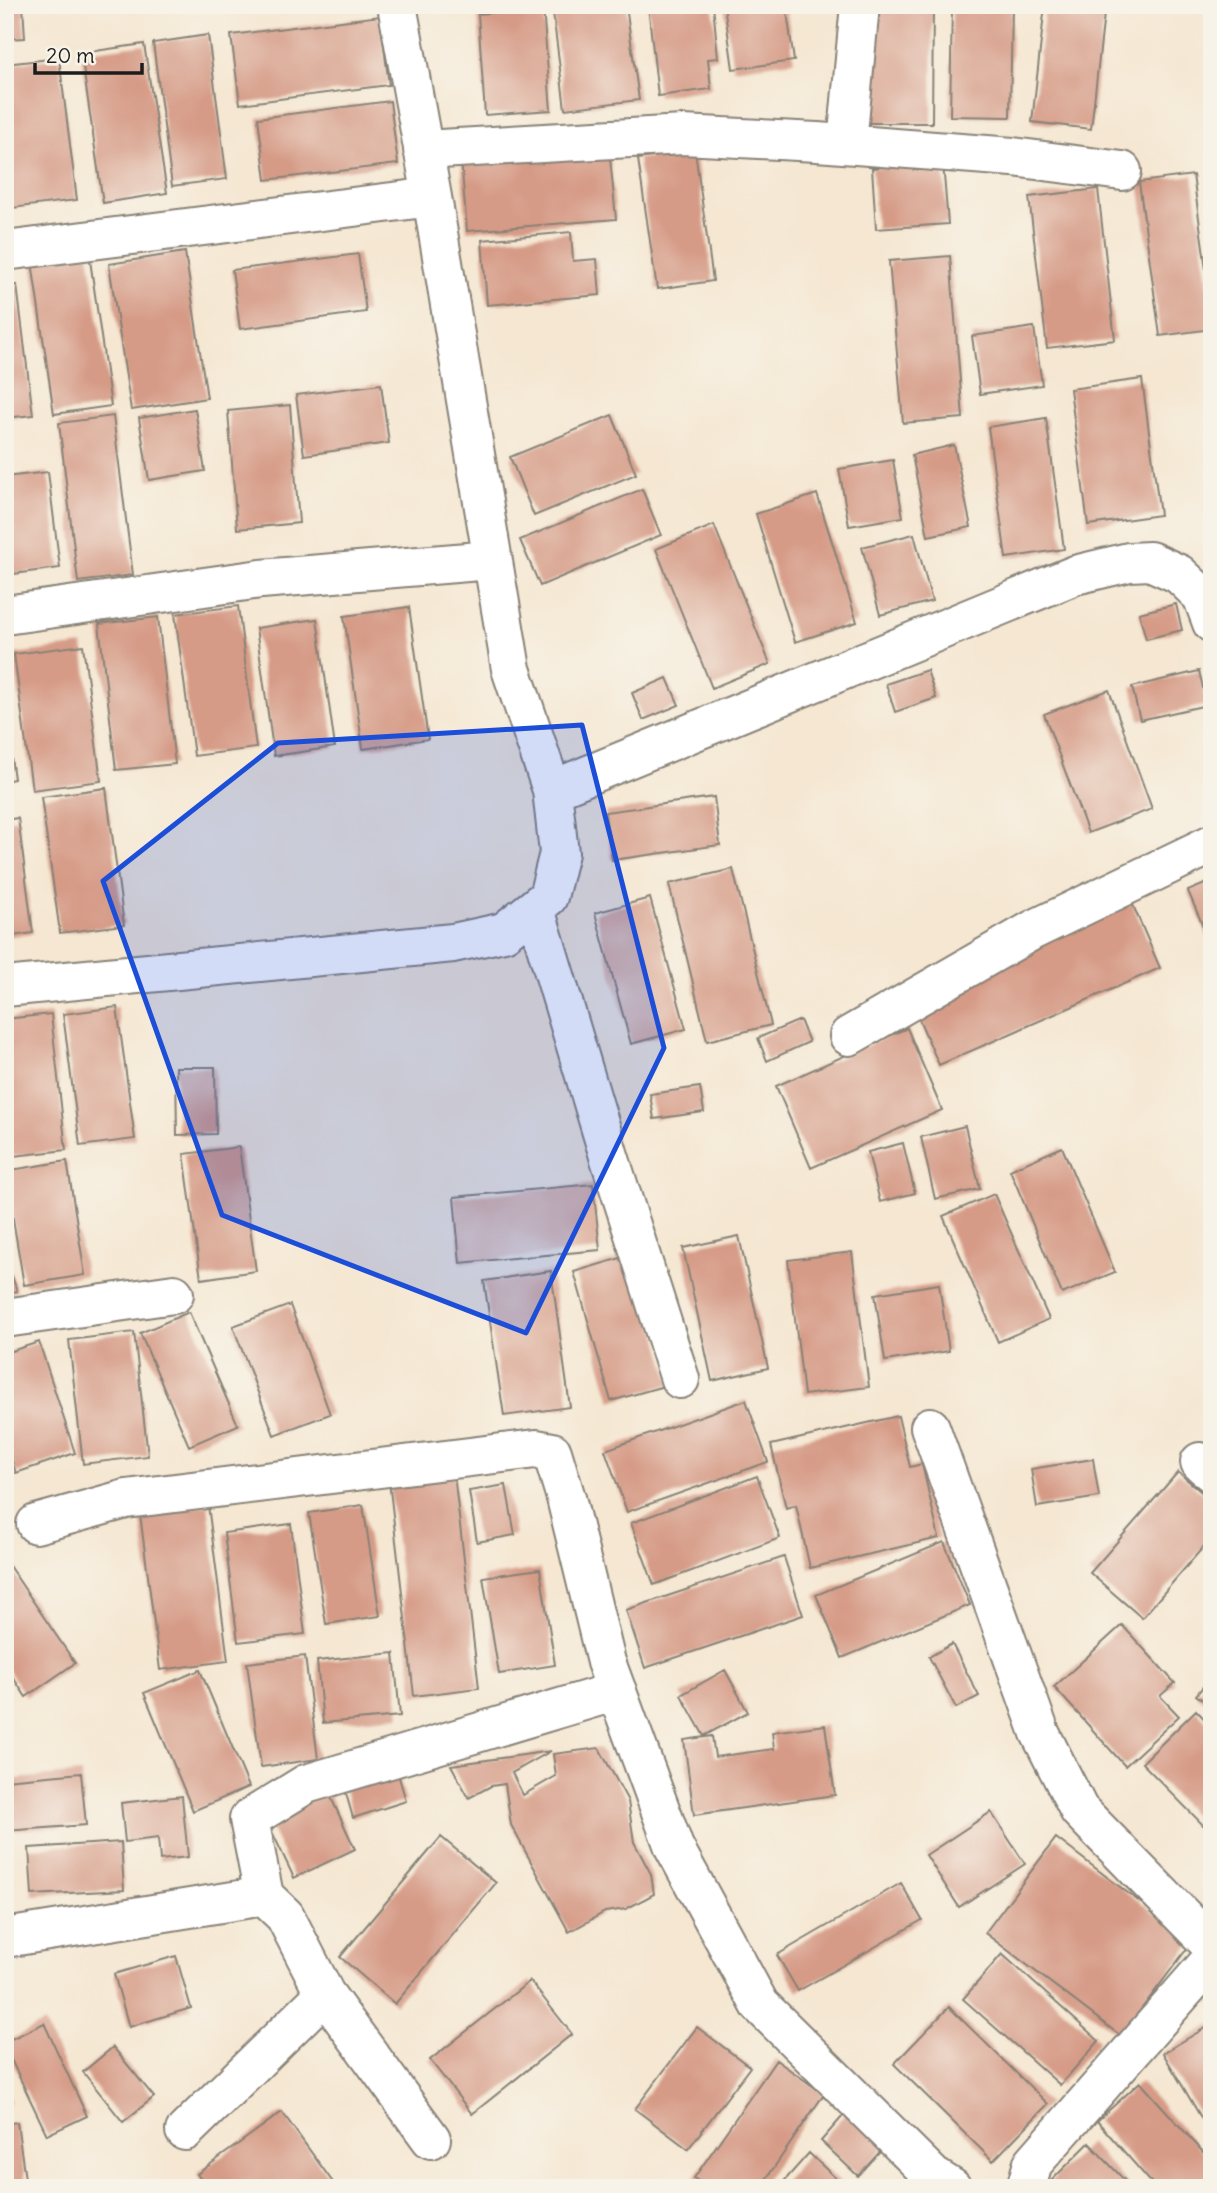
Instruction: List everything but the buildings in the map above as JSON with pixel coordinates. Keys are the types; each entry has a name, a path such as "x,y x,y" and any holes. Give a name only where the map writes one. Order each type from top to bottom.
{"street":[{"path":"5,987 453,943 504,932 548,897 559,853 552,790 512,669 397,5"},
{"path":"846,144 860,5"},
{"path":"423,150 683,135 1013,157 1122,172"},
{"path":"5,251 432,197"},
{"path":"5,615 261,579 492,560"},
{"path":"552,790 1075,575 1129,562 1150,561 1180,574 1202,596 1212,623"},
{"path":"849,1036 1033,930 1212,844"},
{"path":"536,909 609,1156 680,1379"},
{"path":"5,1318 174,1294"},
{"path":"930,1427 1040,1732 1079,1811 1212,1946"},
{"path":"36,1524 126,1499 536,1449 552,1452 566,1498 606,1662 674,1847 760,2005 933,2176 952,2188"},
{"path":"431,2138 325,1994 285,1916 264,1896 249,1819 306,1784 617,1691"},
{"path":"5,1938 264,1896"},
{"path":"1026,2188 1033,2163 1212,1959"},
{"path":"185,2131 325,1994"}],"highlighted area":[{"path":"582,725 664,1048 526,1333 222,1215 103,881 278,743"}]}
